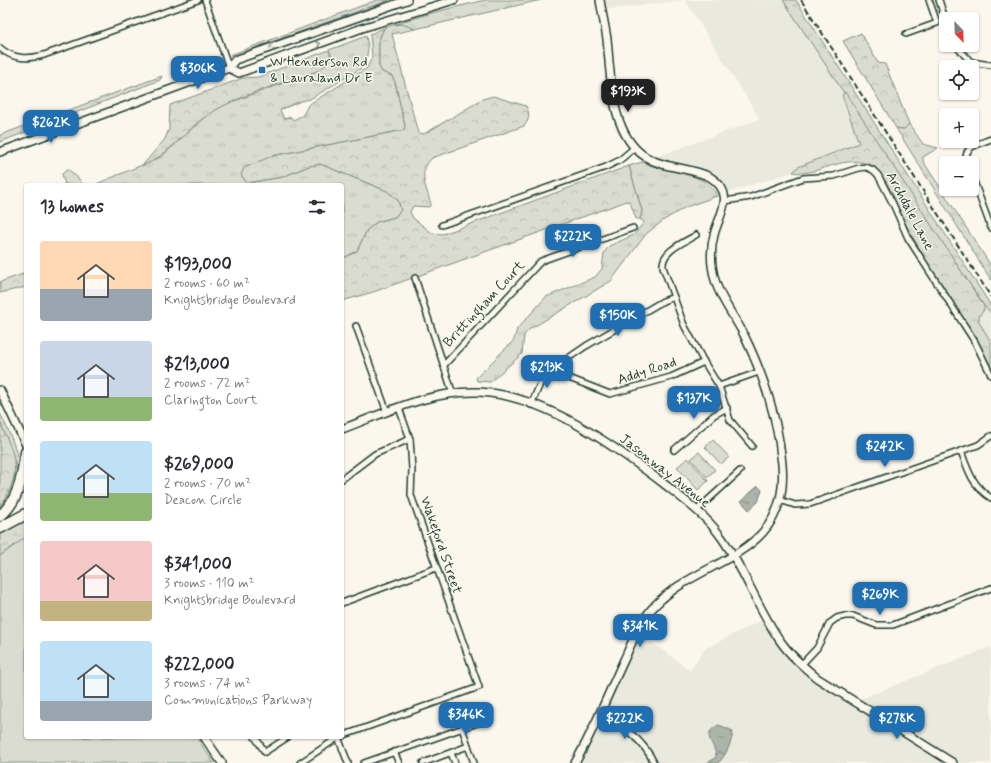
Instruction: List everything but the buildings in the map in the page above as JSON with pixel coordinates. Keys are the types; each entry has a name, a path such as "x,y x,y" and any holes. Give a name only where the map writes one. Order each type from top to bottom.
{"highway":[{"path":"0,516 10,505 17,493 24,461"},
{"path":"0,520 24,508"},
{"path":"0,528 24,515"}],"street":[{"path":"0,48 12,56 28,59 44,55 198,0"},
{"path":"205,0 230,68 240,73 365,27 454,0"},
{"path":"0,152 230,68 236,60 407,0"},
{"path":"575,763 642,622 659,601 678,586 734,557 761,534 772,518 780,500 782,472 779,445 760,372 744,335 719,290 712,269 713,242 724,210 724,201 720,186 710,177 654,162 634,148 623,126 610,83 607,38 600,0"},
{"path":"906,34 937,23 930,0"},
{"path":"939,0 943,12"},
{"path":"962,52 972,62 991,65"},
{"path":"967,156 966,152 969,148 991,139"},
{"path":"442,226 606,167 620,160 634,148"},
{"name":"Archdale Lane","path":"724,201 751,197 803,178 834,176 866,167 873,170 878,175 884,186 908,238 975,342 991,375"},
{"path":"979,195 991,228"},
{"name":"Brittingham Court","path":"444,365 541,261 633,228"},
{"path":"696,235 664,257 663,266 684,325 719,386 732,424 752,446"},
{"path":"415,278 453,394"},
{"path":"531,404 540,384 555,367 586,346 663,301 674,297"},
{"path":"356,326 387,412"},
{"name":"Addy Road","path":"555,367 569,378 610,394 671,377 704,362"},
{"path":"719,386 760,372"},
{"path":"0,390 24,441"},
{"name":"Jasonway Avenue","path":"344,428 425,399 453,394 478,392 502,395 531,404 557,415 622,451 697,510 719,534 734,557 782,643 801,665 817,678 953,763"},
{"name":"Wakeford Street","path":"344,735 479,687 411,495 412,469 410,439 398,408"},
{"path":"674,450 714,415 726,408"},
{"path":"780,500 795,505 810,504 978,445 991,436"},
{"path":"344,477 375,454 410,439"},
{"path":"961,451 973,481 978,488 991,498"},
{"path":"697,510 740,470"},
{"path":"344,602 436,568"},
{"path":"801,665 817,648 830,623 837,618 853,616 876,625 893,625 991,588"},
{"path":"599,714 620,724 640,742 654,763"},
{"path":"364,763 480,722"},
{"path":"462,728 474,763"},
{"path":"205,739 222,763"},
{"path":"256,739 265,752 285,739"},
{"path":"300,763 335,739"},
{"path":"339,739 348,763"},
{"path":"423,763 468,746"},
{"path":"394,752 399,763"},
{"path":"451,753 455,763"}],"shaded area":[{"path":"600,0 685,0 602,10"},
{"path":"685,0 783,0 845,92 842,95 859,143 798,167 793,172 717,196 713,188 707,183 642,162 760,119"},
{"path":"984,306 991,313 991,342 979,322 979,316 984,310"},
{"path":"766,618 796,660 853,702 991,647 991,763 575,763 636,631 690,670 706,648"}],"green space":[{"path":"377,0 389,0 235,55 230,55"},
{"path":"485,0 541,0 415,29 402,24 393,25 427,14"},
{"path":"783,0 796,0 991,306 991,313 984,306"},
{"path":"402,24 415,29 392,34 418,133 424,134 483,99 493,96 526,106 529,114 524,126 432,158 427,164 424,180 431,204 429,207 413,206 410,212 413,218 432,233 443,234 629,166 642,211 640,219 636,219 630,202 627,201 373,292 344,300 344,258 357,251 367,230 377,222 395,217 401,210 398,200 387,191 320,164 309,166 282,177 247,183 241,175 244,168 272,156 404,130 405,126 395,82 392,76 382,72 379,66 379,40 384,28"},
{"path":"384,28 379,41 379,66 382,72 392,76 395,82 405,126 404,130 272,156 241,175 247,183 99,183 161,157 207,115 226,104 317,71 331,54 329,50 366,36 368,53 360,69 310,99 301,101 280,110 284,119 291,117 293,120 303,115 308,105 367,68 372,57 370,34"},
{"path":"861,33 878,63 885,64 909,124 904,129 896,128 843,41"},
{"path":"329,50 330,57 328,63 317,71 248,95 221,107 200,120 161,155 142,166 165,139 169,129 170,105 243,78 258,77"},
{"path":"162,76 160,80 0,142 0,135"},
{"path":"845,92 984,306 984,310 979,316 979,322 991,342 991,366 916,243 903,220 888,185 873,168 867,164 846,162 810,172 793,172 798,167 859,143 842,95"},
{"path":"909,124 923,144 938,148 923,157 923,161 939,186 939,196 946,196 991,266 991,280 896,128 904,129"},
{"path":"642,162 652,166 684,173 704,181 717,196 686,207 664,220 646,234 611,281 530,329 524,335 522,354 490,382 477,381 476,378 514,340 517,329 546,297 595,277 602,269 604,253 609,246 634,235 644,222 640,219 642,211 629,166"},
{"path":"320,164 387,191 398,200 401,210 395,217 377,222 367,230 357,251 344,258 344,183 247,183 282,177 309,166"},
{"path":"68,169 82,183 64,183 62,174"},
{"path":"24,274 24,287 0,293 0,282"},
{"path":"0,413 13,442 19,473 13,494 0,512 0,505 5,500 16,466 0,422"},
{"path":"0,422 13,455 14,471 10,489 0,505"},
{"path":"713,440 729,457 721,464 705,447"},
{"path":"699,452 715,470 707,477 691,459"},
{"path":"688,458 708,481 698,490 677,467"},
{"path":"24,521 24,538 0,556 0,535"},
{"path":"24,538 24,739 197,739 214,763 0,763 0,556"}],"water":[{"path":"758,486 762,490 758,502 749,510 741,501"},
{"path":"719,725 733,731 731,740 726,753 718,763 707,763 716,757 709,736 713,728"}],"railway":[{"path":"801,0 991,297"}],"place":[{"name":"W Henderson Rd & Lauraland Dr E","path":"262,70"}]}
